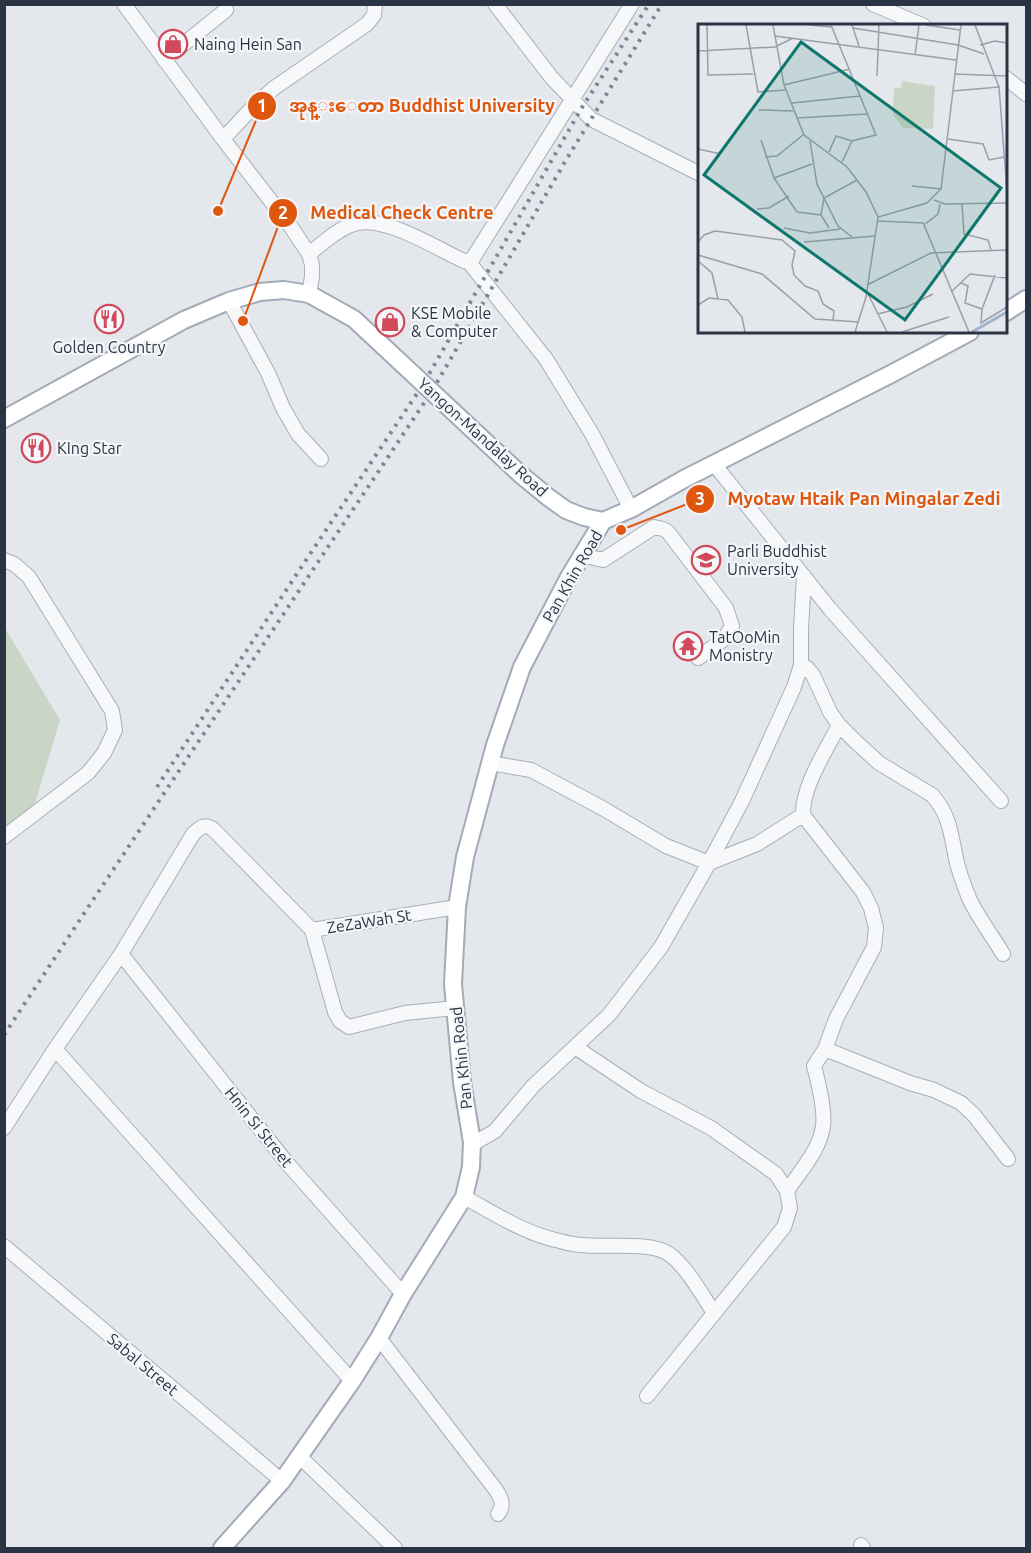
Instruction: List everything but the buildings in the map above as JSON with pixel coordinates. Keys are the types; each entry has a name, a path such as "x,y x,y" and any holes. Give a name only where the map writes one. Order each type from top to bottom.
{"main road":[{"name":"Yangon-Mandalay Road","path":"4,419 184,320 229,301 260,292 284,290 309,294 354,319 520,474 548,497 566,510 603,521"},
{"path":"1007,311 1026,299"},
{"path":"603,521 968,333"},
{"name":"Pan Khin Road","path":"222,1548 282,1481 352,1381 464,1197 471,1167 471,1145 462,1082 453,984 457,907 465,857 490,763 522,667 581,555 603,521"}],"street":[{"path":"124,4 309,254 312,265 309,294"},
{"path":"223,139 274,88 367,24 374,15 375,4"},
{"path":"495,4 551,77 591,119 698,173"},
{"path":"468,261 476,254 632,4"},
{"path":"873,4 919,24"},
{"path":"164,60 226,10"},
{"path":"1007,80 1026,94"},
{"path":"309,254 352,224 366,223 389,227 422,239 453,256 468,261 546,359 592,434 631,508"},
{"path":"229,301 268,373 288,417 298,434 321,459"},
{"path":"714,464 830,609 1001,801"},
{"path":"581,555 603,560 654,527 668,532 726,608 732,626 724,639 698,658"},
{"path":"4,560 14,564 29,577 112,711 115,730 104,753 88,773 4,837"},
{"path":"471,1145 495,1131 533,1086 609,1015 661,947 710,863 742,801 794,687 801,665 804,576"},
{"path":"801,665 813,675 830,712 839,725 879,763 932,795 938,802 950,825 957,865 970,900 1003,954"},
{"path":"788,1191 817,1146 823,1125 820,1091 814,1066 825,1049 836,1020 874,947 876,928 871,908 863,892 803,815 809,784 839,725"},
{"path":"490,763 531,770 604,809 666,846 710,863 757,844 803,815"},
{"name":"ZeZaWah St","path":"122,954 193,834 203,826 214,830 312,930 457,907"},
{"path":"312,930 334,1012 340,1021 349,1027 405,1013 455,1008"},
{"path":"4,1128 55,1049 122,954"},
{"name":"Hnin Si Street","path":"122,954 287,1163 403,1294"},
{"path":"575,1047 641,1091 711,1128 776,1174 788,1191 790,1208 783,1227 647,1396"},
{"path":"55,1049 352,1381"},
{"path":"825,1049 910,1083 934,1090 961,1103 974,1115 1008,1159"},
{"path":"464,1197 531,1233 558,1241 582,1245 640,1247 669,1254 683,1268 714,1313"},
{"name":"Sabal Street","path":"4,1246 282,1481"},
{"path":"379,1338 496,1490 502,1500 502,1510 498,1514"},
{"path":"300,1456 395,1548"}],"green space":[{"path":"5,628 60,720 32,813 5,833"}],"railway":[{"path":"157,787 424,383 581,109 649,4"},
{"path":"4,1035 432,391 566,160 662,4"}],"place":[{"name":"Naing Hein San","path":"173,44"},
{"name":"အုန္းေတာ Buddhist University","path":"218,211"},
{"name":"Golden Country","path":"109,319"},
{"name":"Medical Check Centre","path":"243,321"},
{"name":"KSE Mobile & Computer","path":"390,322"},
{"name":"KIng Star","path":"36,448"},
{"name":"Myotaw Htaik Pan Mingalar Zedi","path":"621,530"},
{"name":"Parli Buddhist University","path":"706,560"},
{"name":"TatOoMin Monistry","path":"688,646"}]}
